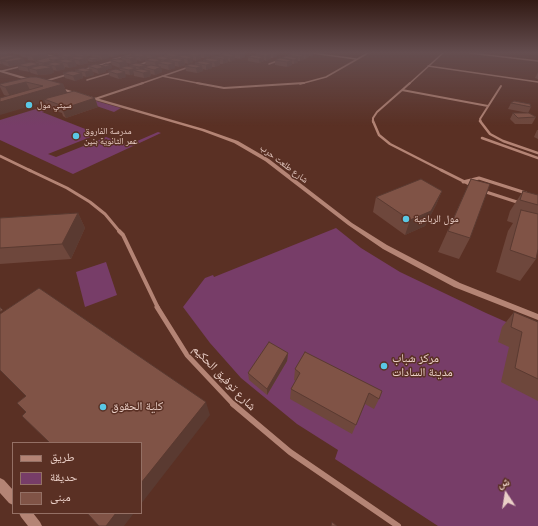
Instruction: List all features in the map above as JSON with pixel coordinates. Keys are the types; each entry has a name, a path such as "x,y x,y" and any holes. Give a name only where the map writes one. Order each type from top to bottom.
{"street":[{"name":"شارع طلعت حرب","path":"22,78 214,133 241,144 267,160 350,224 385,247 457,285 538,317"},
{"path":"36,82 52,78"},
{"path":"28,83 52,78"},
{"path":"87,80 96,78"},
{"path":"95,98 157,78"},
{"path":"170,78 224,88 282,86 306,83 323,78"},
{"path":"415,78 375,115 373,121 376,131 394,146 463,182 506,199 525,204"},
{"path":"507,78 538,82"},
{"path":"501,86 480,119 481,124 486,131 510,144 537,153 534,157"},
{"path":"402,90 488,106"},
{"path":"482,138 538,158"},
{"name":"شارع توفيق الحكيم","path":"0,156 67,188 90,202 105,214 123,235 157,307 172,332 187,355 211,382 243,414 290,452 398,526"},
{"path":"463,182 479,178 531,195"},
{"path":"0,484 12,498"},
{"path":"26,514 36,526"}],"green space":[{"name":"مدرسة الفاروق عمر الثانوية بنين","path":"82,97 121,108 114,112 76,99 44,109 47,110 42,112 98,134 48,154 56,157 106,137 128,145 158,132 161,133 73,174 0,140 0,120 72,98"},
{"name":"مركز شباب مدينة السادات","path":"336,228 361,248 400,272 538,336 538,526 438,526 335,459 338,450 297,424 241,378 210,343 183,307 205,278 213,275 214,277"},
{"path":"106,262 117,295 85,307 76,272"}],"building":[{"path":"28,78 39,78 63,84 0,102 0,98 43,86 26,82 5,87 0,84"},
{"path":"74,91 95,98 62,109 59,107 63,106 44,99"},
{"path":"514,101 530,104 531,107 511,103"},
{"path":"513,113 529,113 536,117 518,118"},
{"path":"421,179 442,191 431,211 410,220 376,197"},
{"path":"471,179 490,184 470,238 448,231"},
{"path":"523,191 538,195 538,205 520,200"},
{"path":"521,210 538,214 538,249 536,259 510,250"},
{"path":"78,213 62,244 0,248 0,218"},
{"path":"39,288 206,402 142,482 142,442 49,442 22,416 26,412 17,403 26,396 0,370 0,314"},
{"path":"514,312 538,322 538,379 515,368 522,332 511,327"},
{"path":"269,342 288,353 267,389 248,373"},
{"path":"305,352 382,391 379,399 369,393 356,425 291,389 300,373 295,369"},
{"path":"88,514 115,514 106,526 99,526"},
{"path":"332,522 337,526 331,526"}],"place":[{"name":"سيتي مول","path":"29,105"},
{"name":"مدرسة الفاروق عمر الثانوية بنين","path":"76,136"},
{"name":"مول الرباعية","path":"406,219"},
{"name":"مركز شباب مدينة السادات","path":"384,366"},
{"name":"كلية الحقوق","path":"103,407"}]}
